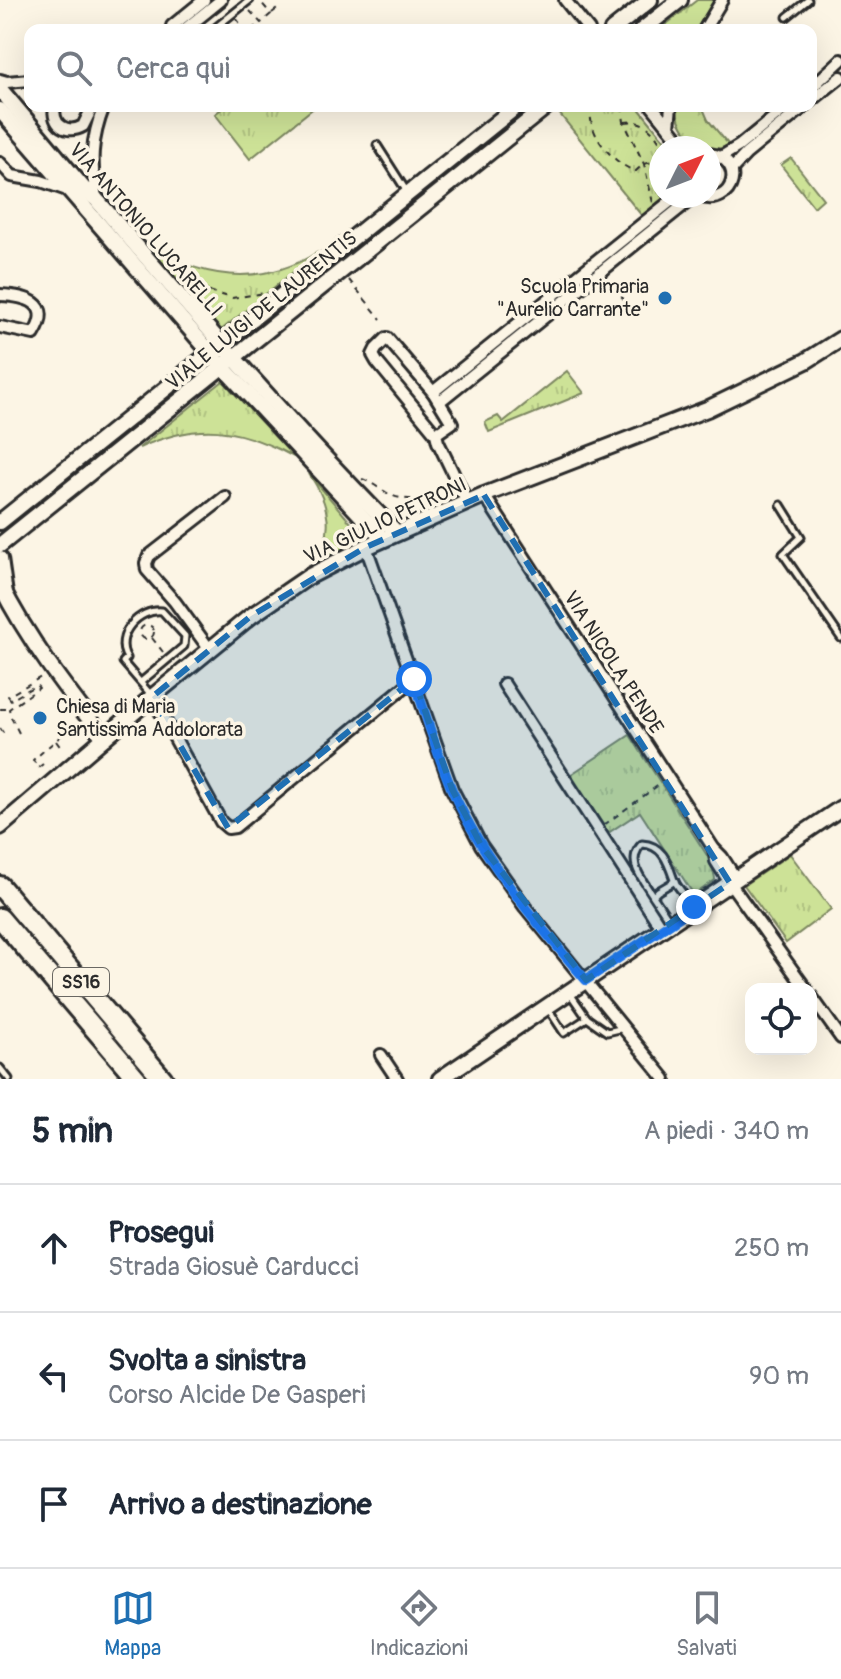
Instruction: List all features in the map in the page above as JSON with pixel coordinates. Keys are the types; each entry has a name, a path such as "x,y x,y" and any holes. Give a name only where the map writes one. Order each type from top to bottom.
{"highway":[{"name":"SS16","path":"0,886 163,1079"},
{"name":"SS16","path":"0,918 137,1079"}],"street":[{"path":"174,24 204,0"},
{"path":"191,24 221,0"},
{"path":"565,0 584,24"},
{"path":"620,24 650,0"},
{"path":"650,24 680,0"},
{"path":"708,24 722,0"},
{"path":"817,82 841,60"},
{"path":"817,96 841,77"},
{"path":"0,80 24,81"},
{"name":"VIA ANTONIO LUCARELLI","path":"0,89 77,190 96,199 163,277 215,348"},
{"name":"VIA ANTONIO LUCARELLI","path":"0,110 77,190 227,362 333,468 390,536"},
{"path":"54,112 57,124 73,131 83,126 90,112"},
{"path":"96,199 92,169 93,137 102,112"},
{"name":"VIALE LUIGI DE LAURENTIS","path":"0,522 510,112"},
{"name":"VIALE LUIGI DE LAURENTIS","path":"0,545 540,112"},
{"path":"657,112 676,136"},
{"path":"669,127 670,112"},
{"path":"721,196 732,183 732,169 721,157 781,112"},
{"path":"732,169 798,112"},
{"path":"0,163 12,176"},
{"path":"0,181 12,176 77,190"},
{"path":"436,397 663,208"},
{"path":"436,397 681,208"},
{"path":"0,295 28,298 41,315 34,334 0,327"},
{"path":"436,434 452,423 436,397 387,338 373,355 436,434 463,504"},
{"name":"VIA GIULIO PETRONI","path":"0,827 251,616 308,577 366,547 484,495 707,409 806,361 841,339"},
{"name":"VIA NICOLA PENDE","path":"484,495 802,983"},
{"path":"210,650 147,570 146,563 149,556 225,497"},
{"path":"366,547 452,789 481,845 525,907 665,1079"},
{"path":"0,559 3,590 51,670 104,738"},
{"path":"152,697 221,822 228,828 235,827 414,679"},
{"path":"504,684 598,831 667,926"},
{"path":"440,1079 841,808"},
{"path":"817,1004 841,1038"},
{"path":"381,1055 397,1079"}],"lane":[{"path":"787,17 808,0"},
{"path":"222,24 247,2"},
{"path":"203,14 212,24"},
{"path":"377,145 408,194"},
{"path":"781,505 801,537 783,554 841,638"},
{"path":"141,682 184,646 185,636 165,613 154,610 127,628 122,642 127,658 123,662 152,697"},
{"path":"667,926 634,863 635,850 642,844 651,844 659,851 694,907"},
{"path":"653,896 675,881"},
{"path":"569,991 587,1018 607,1032 625,1028"},
{"path":"547,1007 564,1033 587,1018"},
{"path":"0,1068 9,1079"}],"path":[{"path":"259,0 271,14"},
{"path":"247,2 261,23 281,6"},
{"path":"233,14 240,24"},
{"path":"590,112 589,118 597,137 609,153 630,170 636,171 649,162"},
{"path":"623,112 649,185"},
{"path":"624,122 643,122 656,136"},
{"path":"644,192 649,190"},
{"path":"163,277 232,298 290,288"},
{"path":"605,277 626,302"},
{"path":"348,278 381,319"},
{"path":"359,478 393,496 463,504"},
{"path":"151,638 169,659"},
{"path":"0,709 9,709 39,688 36,685 11,700 8,696 51,670"},
{"path":"9,709 19,733"},
{"path":"0,728 5,736"},
{"path":"43,764 38,768 33,760 62,735"},
{"path":"56,741 62,749"},
{"path":"598,831 668,779"}],"highlighted area":[{"path":"484,495 730,883 586,980 481,845 452,789 414,679 228,828 152,697 251,616 366,547"}],"green space":[{"path":"697,0 714,0 700,24 667,24"},
{"path":"218,112 309,112 250,159 215,114"},
{"path":"558,112 642,112 661,136 649,136 649,208 652,208 642,216"},
{"path":"678,112 705,112 729,145 721,148 721,136 690,136"},
{"path":"791,158 823,199 814,207 781,165"},
{"path":"146,245 188,266 231,275 275,271 318,252 220,331"},
{"path":"567,371 584,393 489,432 485,422 498,416 503,422"},
{"path":"223,381 294,457 254,439 218,431 180,434 139,448"},
{"path":"309,474 363,537 313,566 325,542 328,519 322,497"},
{"path":"630,735 710,860 715,880 694,895 640,812 605,835 567,777"},
{"path":"790,854 831,909 786,943 744,885"}],"place":[{"name":"Scuola Primaria \"Aurelio Carrante\"","path":"665,298"},
{"name":"Chiesa di Maria Santissima Addolorata","path":"40,718"}],"route":[{"path":"414,679 452,789 481,845 525,907 586,980 694,907"}]}
